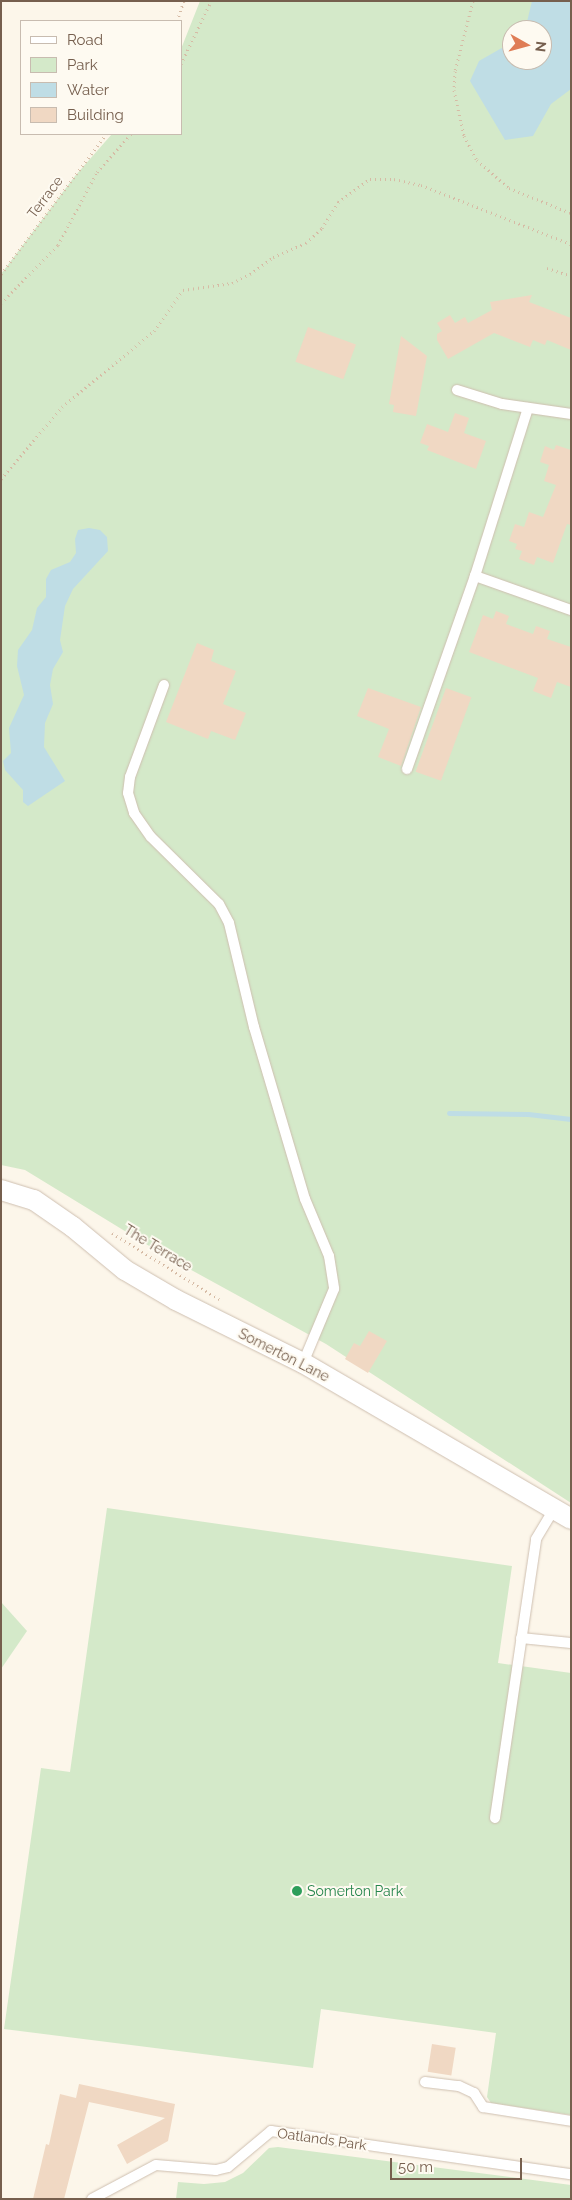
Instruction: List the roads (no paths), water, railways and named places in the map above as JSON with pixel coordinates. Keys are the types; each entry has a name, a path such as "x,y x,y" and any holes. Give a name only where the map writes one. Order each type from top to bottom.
{"street":[{"name":"Somerton Lane","path":"1,1190 34,1200 73,1227 125,1270 176,1300 303,1362 562,1514"}],"lane":[{"path":"457,390 528,408 571,414"},
{"path":"407,769 475,576 528,408"},
{"path":"475,576 571,610"},
{"path":"164,685 130,776 128,793 134,813 151,837 219,904 229,923 254,1027 305,1199 329,1256 334,1289 303,1362"},
{"path":"495,1818 536,1539 562,1514"},
{"path":"521,1638 571,1643"},
{"path":"425,2082 459,2086 474,2093 483,2108 571,2121"},
{"name":"Oatlands Park","path":"92,2199 156,2165 216,2170 228,2167 272,2131 571,2174"}],"water":[{"path":"532,1 571,1 571,89 551,104 533,136 505,140 470,81 479,61 502,48 502,70 552,70 552,20 527,20"},
{"path":"89,528 100,530 107,537 108,551 73,589 65,606 60,640 63,652 53,669 50,685 53,704 45,723 44,747 65,781 28,806 23,802 23,790 5,770 3,761 11,753 9,728 24,695 17,666 18,650 32,630 37,608 46,597 46,579 51,570 70,562 76,553 75,539 78,530"}],"waterway":[{"path":"449,1113 528,1114 571,1119"}],"place":[{"name":"Somerton Park","path":"297,1891"}]}
